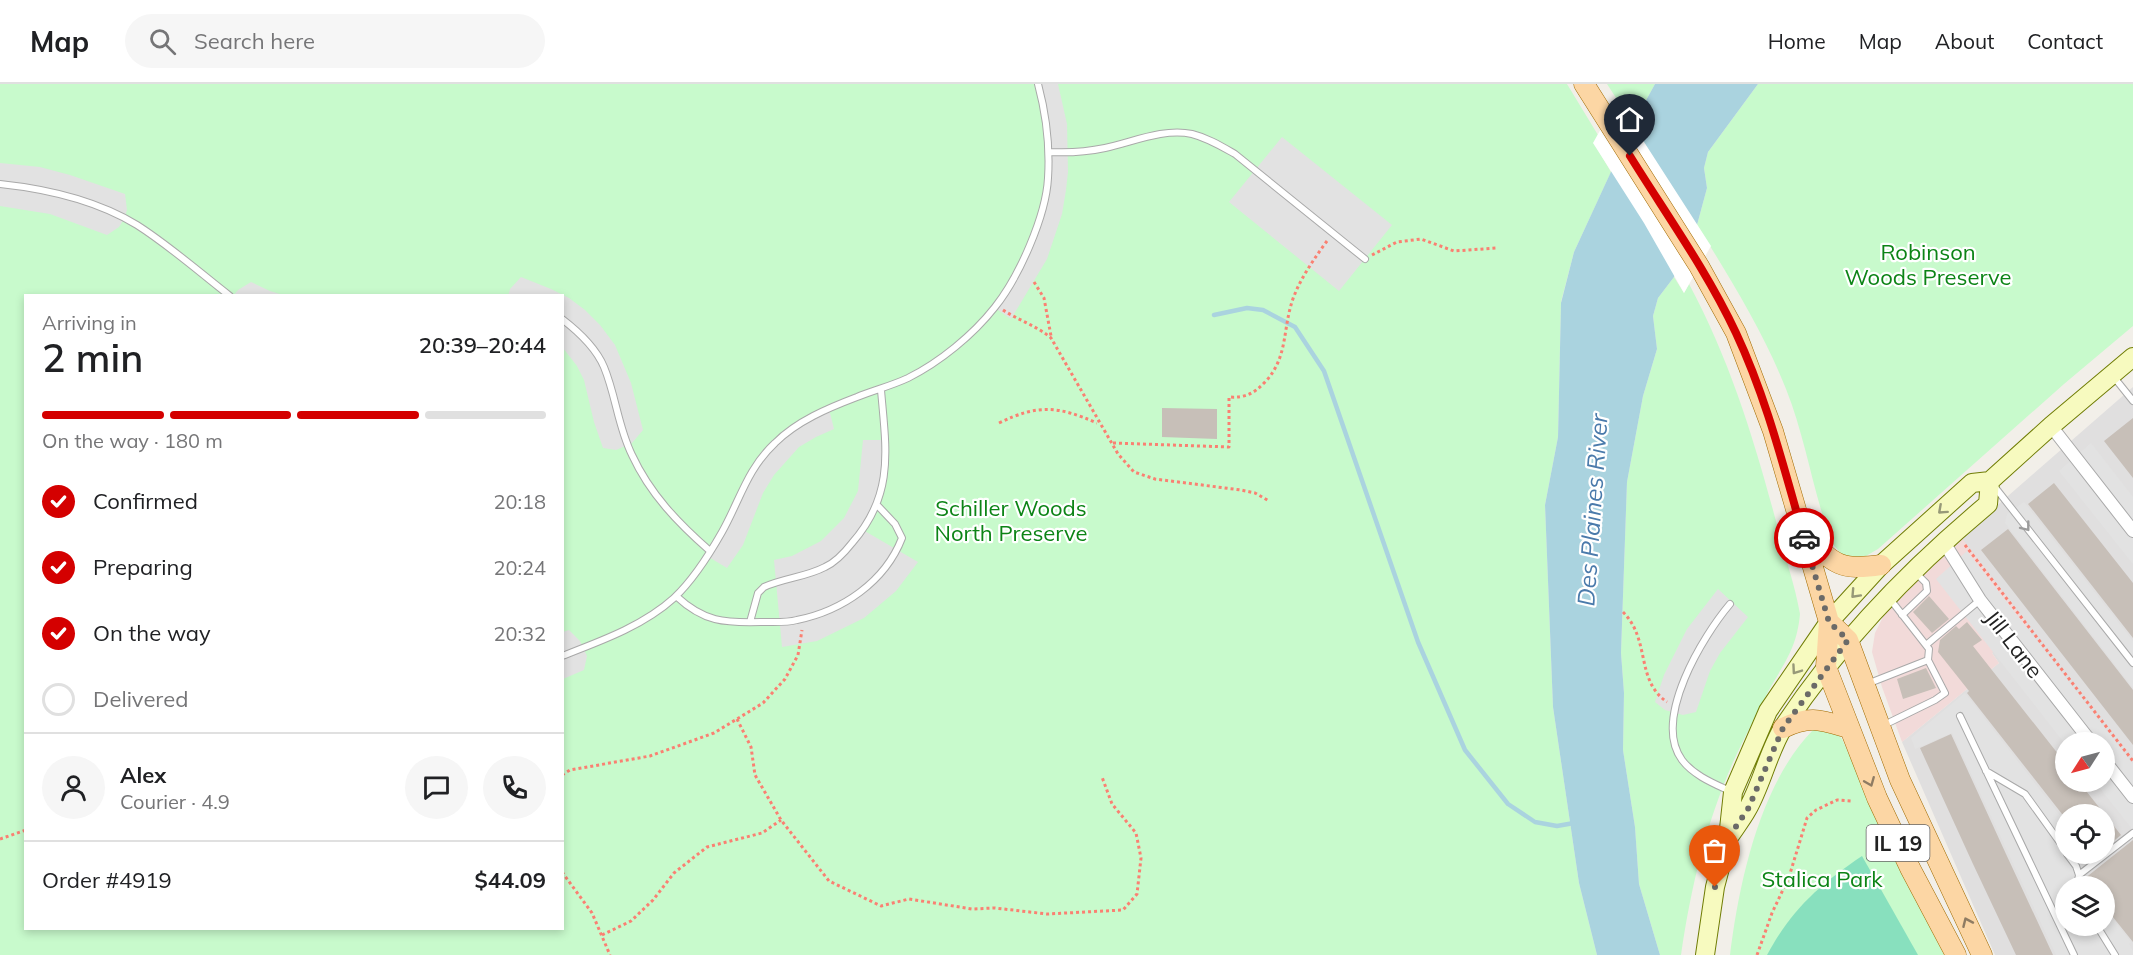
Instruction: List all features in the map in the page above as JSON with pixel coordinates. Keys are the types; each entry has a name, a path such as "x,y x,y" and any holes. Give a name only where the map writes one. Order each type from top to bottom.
{"main road":[{"name":"IL 19","path":"1584,84 1700,267 1736,333 1773,430 1829,622 1826,667 1877,798 1910,868 1956,955"},
{"path":"1705,955 1715,887 1728,838 1733,792 1768,711 1829,622 1881,566 1972,483 1990,481 2133,357"},
{"path":"1728,838 1748,809 1783,728 1826,667 1887,597 1943,541 1988,504 1990,481"},
{"path":"1803,533 1825,555 1841,565 1855,569 1881,566"},
{"name":"IL 19","path":"1829,622 1848,640 1900,780 1982,955"},
{"path":"1783,728 1800,720 1819,720 1848,728"}],"street":[{"path":"2051,426 2133,531"},
{"name":"Jill Lane","path":"1943,541 1980,600 2083,732"},
{"path":"2115,774 2133,797"}],"lane":[{"path":"564,655 636,624 676,597 710,551 753,468 790,430 820,413 881,390 932,364 967,336 996,306 1016,273 1038,224 1048,180 1049,152 1038,84"},
{"path":"1049,152 1068,153 1103,148 1171,132 1191,134 1214,141 1235,154 1365,259"},
{"path":"0,184 55,193 102,208 135,224 166,245 227,294"},
{"path":"564,320 582,336 604,366 621,430 648,485 667,510 710,551"},
{"path":"2112,374 2133,401"},
{"path":"750,622 758,593 764,587 826,567 842,555 856,539 878,506 886,464 881,390"},
{"path":"1990,481 2133,663"},
{"path":"676,597 687,607 711,620 750,622 780,622 804,618 840,605 870,585 893,558 902,538 895,524 878,506"},
{"path":"1902,615 1926,591 1926,583 1914,570"},
{"path":"1879,728 1945,693 1928,660 1929,649 1887,597"},
{"path":"1926,645 1980,600"},
{"path":"1730,604 1693,659 1675,708 1673,734 1675,747 1689,768 1733,792"},
{"path":"1864,686 1928,660"},
{"path":"1960,716 2074,955"},
{"path":"1986,770 2025,794 2055,836"},
{"path":"2075,864 2079,875 2133,832"},
{"path":"2103,936 2115,955"}],"path":[{"path":"1113,443 1229,447 1229,397 1247,396 1253,393 1278,366 1293,299 1306,270 1333,233"},
{"path":"1365,259 1397,242 1421,239 1454,250 1497,248"},
{"path":"1035,282 1044,298 1051,338"},
{"path":"996,306 1019,321 1043,331 1051,338 1085,395 1099,424 1125,464 1142,476 1163,481 1241,490 1255,493 1269,501"},
{"path":"999,423 1017,414 1040,409 1070,413 1099,424"},
{"path":"1964,543 2133,761"},
{"path":"1623,612 1632,620 1639,637 1650,684 1657,695 1675,708"},
{"path":"564,774 570,770 650,756 714,733 763,703 785,679 798,655 804,618"},
{"path":"737,718 751,747 755,775 781,820 829,881 881,906 909,899 972,909 995,908 1047,915 1123,910 1137,894 1141,858 1136,833 1112,804 1102,777"},
{"path":"1757,955 1772,913 1789,877 1807,818 1816,810 1837,800 1852,801"},
{"path":"602,934 631,921 653,900 674,873 707,847 762,832 781,820"},
{"path":"0,839 24,831"},
{"path":"564,875 592,913 610,955"}],"shaded area":[{"path":"1038,84 1058,84 1067,124 1066,190 1062,214 1047,259 1011,319 995,308 1016,273 1044,202 1049,152"},
{"path":"1282,137 1392,225 1339,291 1229,202"},
{"path":"0,163 40,167 125,194 127,210 124,219 119,227 107,235 50,214 0,206"},
{"path":"521,277 561,294 509,294"},
{"path":"251,282 280,294 235,294"},
{"path":"564,296 585,310 615,345 631,383 643,430 632,443 616,450 603,448 584,380 564,349"},
{"path":"2133,387 2133,955 1995,955 1902,742 1999,663 1992,653 1961,537"},
{"path":"829,409 834,429 799,447 774,475 763,493 743,545 727,568 707,556 737,499 775,443"},
{"path":"863,440 885,440 883,486 863,530 918,562 896,591 864,618 817,641 782,647 774,560 792,556 821,541 844,518 858,491"},
{"path":"2091,443 2133,497 2133,564 2059,471"},
{"path":"2024,502 2133,641 2133,688 2005,523 2007,514"},
{"path":"1961,537 2028,625 1992,653 1999,663 1902,742 1872,652 1875,633 1884,615"},
{"path":"1967,551 2108,732 2056,732 1936,579"},
{"path":"1718,589 1748,617 1720,653 1710,671 1696,712 1683,715 1665,710 1655,702 1664,675 1687,629"},
{"path":"569,630 580,641 587,656 584,670 564,679 564,632"},
{"path":"1965,693 2055,809 2055,864 2086,864 2076,872 2079,876 2055,876 2055,936 2115,936 2115,922 2131,942 2129,944 2133,955 2056,955 1952,733 1915,749 1911,738"},
{"path":"2115,741 2133,764 2133,830 2115,807 2115,804 2112,804 2103,792 2115,792"}],"green space":[{"name":"Schiller Woods North Preserve","path":"0,84 1567,84 1598,135 1594,143 1611,172 1574,252 1561,302 1558,437 1545,505 1553,707 1579,883 1597,955 0,955"},
{"path":"1607,84 1655,84 1633,124"},
{"name":"Robinson Woods Preserve","path":"1758,84 2133,84 2133,326 1878,549 1859,560 1843,556 1832,543 1793,408 1777,367 1745,305 1697,225 1707,188 1704,168 1708,152"},
{"path":"1674,277 1684,293 1689,284 1729,372 1760,463 1800,614 1796,636 1789,654 1742,742 1715,807 1695,880 1681,955 1660,955 1639,884 1635,827 1623,750 1624,693 1621,653 1627,482 1643,396 1657,349 1653,316 1658,298"},
{"name":"Stalica Park","path":"1813,730 1834,730 1842,739 1893,853 1944,955 1730,955 1739,897 1755,835 1779,778 1795,752"},
{"path":"1862,856 1918,955 1767,955 1786,924 1808,899"}],"water":[{"name":"Des Plaines River","path":"1655,84 1758,84 1708,152 1704,168 1707,188 1697,225 1674,277 1658,298 1653,316 1657,349 1643,396 1627,482 1621,653 1624,693 1623,750 1635,827 1639,884 1660,955 1597,955 1579,883 1553,707 1545,505 1558,437 1561,303 1574,252 1633,124"}],"pier":[{"path":"1617,100 1711,246 1684,293 1644,223 1593,143"}],"building":[{"path":"1162,408 1217,409 1217,439 1162,437"},
{"path":"2133,418 2133,478 2104,441"},
{"path":"2054,483 2133,583 2133,638 2028,504"},
{"path":"2008,529 2133,690 2133,745 1981,550"},
{"path":"1929,596 1949,619 1932,633 1913,612"},
{"path":"1967,622 1982,640 1973,646 2055,750 2055,792 2087,792 2096,804 2055,805 1967,693 1969,691 1938,652 1940,640 1956,626 1959,629"},
{"path":"1926,668 1936,688 1903,699 1897,679"},
{"path":"1951,734 2053,955 2016,955 1973,864 1920,748"},
{"path":"2115,827 2121,835 2115,840"},
{"path":"2133,840 2133,942 2115,920 2115,876 2088,876 2103,864 2115,864 2115,854"}],"waterway":[{"path":"1214,315 1247,308 1263,310 1295,327 1324,371 1418,642 1465,750 1508,804 1535,822 1557,826 1574,823"}],"way so far":[{"path":"1715,887 1728,838 1748,809 1783,728 1848,640 1829,622 1804,538"}],"route":[{"path":"1630,156 1700,267 1736,333 1773,430 1804,538"}]}
